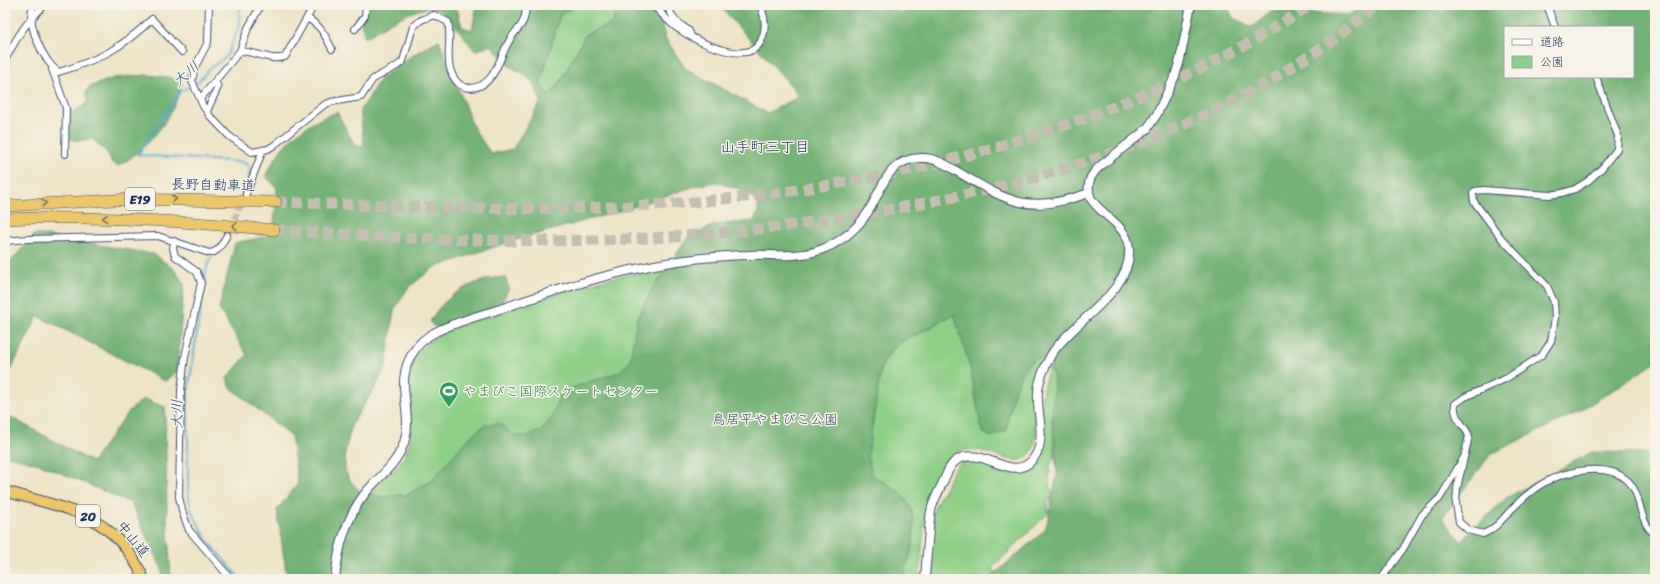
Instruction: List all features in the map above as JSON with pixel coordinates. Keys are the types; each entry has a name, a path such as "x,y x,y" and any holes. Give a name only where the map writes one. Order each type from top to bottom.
{"highway":[{"name":"長野自動車道","path":"5,206 132,199 276,202"},
{"name":"E19","path":"5,219 83,217 121,218 189,222 274,230"},
{"name":"中山道","path":"5,491 87,515 100,523 110,530 127,549 144,579"}],"street":[{"path":"34,5 30,18 42,51 52,69 66,108 65,154"},
{"path":"5,60 17,35 30,18 45,5"},
{"path":"209,5 208,42 196,67 192,81 207,111 229,136 252,152 273,146 324,105 331,102 361,97 373,79 393,69 403,61 413,27 421,20 434,15 448,22 450,31 448,59 454,77 466,88 482,85 493,75 509,40 522,26 526,5"},
{"path":"200,99 240,51 248,28 261,5"},
{"path":"240,51 247,51 279,59 284,57 314,5"},
{"path":"355,28 365,16 366,5"},
{"path":"653,5 675,26 692,37 714,47 733,52 752,50 760,44 764,36 766,22 760,5"},
{"path":"666,5 675,20 689,31 692,37"},
{"path":"925,579 931,508 950,466 958,459 969,456 979,456 1007,467 1017,468 1032,460 1038,452 1041,437 1038,391 1042,372 1059,344 1113,291 1123,273 1129,248 1125,235 1116,224 1094,204 1089,193 1089,182 1096,170 1147,129 1157,114 1175,76 1180,60 1191,5"},
{"path":"1547,5 1555,26"},
{"path":"307,18 320,27 332,49"},
{"path":"52,69 59,72 90,62 122,46 152,19 182,52"},
{"path":"1596,78 1618,136 1617,149 1602,168 1588,181 1575,189 1562,193 1525,194 1484,190 1475,191 1473,193 1474,202 1502,239 1547,286 1554,302 1555,318 1551,341 1542,355 1507,378 1465,397 1455,404 1454,411 1456,418 1466,428 1469,436 1457,488 1456,504 1459,522 1476,534 1482,534 1489,532 1524,497 1546,481 1579,471 1598,470 1615,472 1625,478 1633,486 1639,499 1646,524 1655,534"},
{"path":"207,111 218,91 215,81"},
{"path":"246,194 262,150"},
{"path":"335,579 339,553 350,518 366,492 395,460 403,448 408,424 403,394 404,374 413,352 432,333 570,285 611,274 700,258 747,255 799,255 820,250 841,240 860,223 869,212 883,182 891,171 902,163 919,158 934,160 949,166 995,194 1016,203 1033,205 1049,204 1067,201 1089,193"},
{"path":"5,241 28,238 158,236 209,253 214,253 218,250 227,235"},
{"path":"174,241 175,256 197,272 201,283 185,357 181,390 180,497 183,514 189,530 231,579"},
{"path":"1381,579 1403,549 1422,515 1440,498 1467,450"}],"green space":[{"path":"369,5 456,5 462,27 472,30 477,5 577,5 560,15 540,84 549,95 558,86 586,34 613,23 615,11 610,5 658,5 665,38 685,68 767,113 798,97 794,89 719,5 880,5 903,13 917,5 1228,5 1232,17 1252,27 1272,11 1347,15 1367,5 1655,5 1655,363 1580,411 1491,454 1442,518 1461,541 1506,498 1592,452 1647,453 1655,457 1655,579 989,579 1045,530 1057,473 1052,420 1054,378 1047,360 1038,358 1031,362 1019,378 1009,413 1006,431 990,437 982,432 970,367 954,314 922,332 905,339 891,351 881,367 868,455 872,475 892,487 903,496 913,514 914,536 903,579 287,579 277,510 298,484 291,436 230,387 227,378 247,355 219,309 235,243 273,235 277,188 265,176 280,151 291,139 310,125 337,112 355,146 364,146 360,109 376,85 384,76 399,65 439,40 474,129 491,154 513,149 541,101 533,83 523,73 509,66 491,45 475,51 454,24 441,11 423,9 413,12 391,22 365,38 361,23","holes":["716,182 739,189 758,202 758,211 754,221 714,225 688,237 651,291 637,319 630,361 619,372 571,388 559,396 552,418 541,431 526,436 513,435 499,423 485,425 471,436 431,481 408,494 384,497 361,492 351,482 345,471 345,452 352,423 375,388 386,366 394,310 408,288 433,268 509,242 630,208 692,187"]},
{"path":"577,5 611,5 615,11 613,23 586,34 558,86 549,95 540,84 560,15"},
{"path":"146,75 169,77 182,83 173,108 166,120 140,151 118,166 112,163 106,151 93,139 82,141 72,140 66,135 69,116 88,102 86,93 89,87 114,78"},
{"path":"35,234 153,254 173,268 184,283 177,371 165,381 38,316 5,381 5,268"},
{"name":"鳥居平やまびこ公園","path":"820,254 1046,352 1033,393 1036,432 1034,446 1031,452 1022,459 1012,460 975,450 962,451 951,457 940,473 941,477 930,504 926,505 919,579 339,579 366,500 377,485 395,469 407,451 411,427 407,378 415,356 422,347 431,340 440,334 462,325 565,291 636,273 705,263"},
{"path":"505,277 509,288 503,300 487,310 443,327 433,326 430,322 443,304 462,290 483,281"},
{"path":"1052,362 1061,444 1050,465 1050,488 1057,496 1048,501 1048,513 992,568 1003,579 928,579 930,536 933,512 955,468 963,462 972,461 983,463 1005,471 1016,472 1027,470 1037,462 1041,455 1044,449 1044,435 1041,406 1045,383"},
{"path":"144,399 165,407 167,515 171,579 162,579 162,569 131,503 40,464 5,455 5,414 92,462 130,410"}],"waterway":[{"name":"大川","path":"241,5 239,11 240,24 227,56 209,69 199,81 180,92 138,155 242,162 248,165 250,171 247,179"},
{"name":"大川","path":"213,254 207,266 188,392 188,492 191,510 207,540 240,579"}],"tunnel":[{"path":"276,202 409,207 587,208 631,206 719,200 808,188 897,172 985,150 1071,123 1154,90 1234,51 1310,5"},
{"path":"274,230 406,238 539,241 660,238 793,225 859,215 958,196 1087,162 1149,139 1209,113 1267,82 1324,46 1378,5"},
{"path":"227,235 243,200"}],"place":[{"name":"やまびこ国際スケートセンター","path":"449,408"}],"district":[{"name":"山手町三丁目","path":"765,147"}]}
